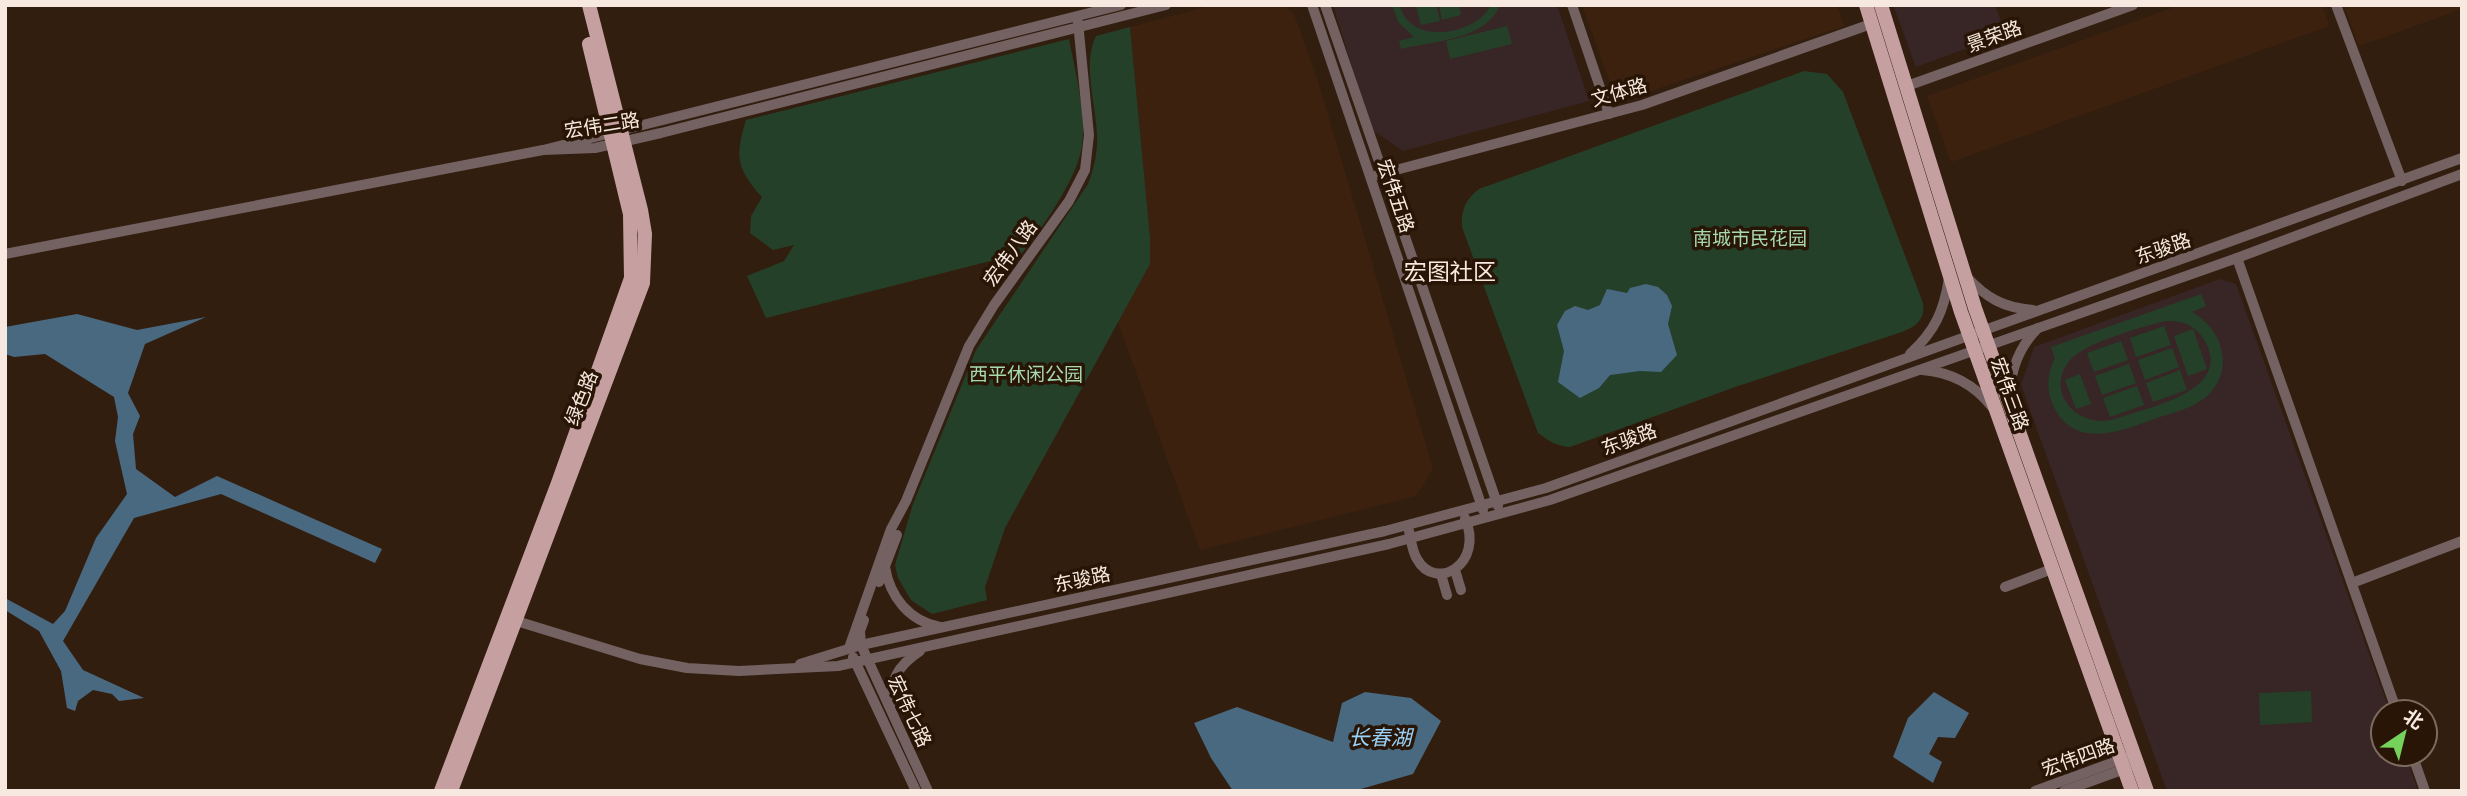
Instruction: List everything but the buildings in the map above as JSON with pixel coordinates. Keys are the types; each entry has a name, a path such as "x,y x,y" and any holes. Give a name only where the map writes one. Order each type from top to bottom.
{"main road":[{"name":"绿色路","path":"441,791 512,620 643,283 645,234 580,5"},
{"name":"绿色路","path":"589,5 617,137"},
{"name":"宏伟三路","path":"1866,5 1949,275 1995,411 2052,569 2129,762 2147,791"},
{"name":"宏伟三路","path":"1881,5 1965,275 2129,762 2132,791"},
{"name":"绿色路","path":"451,791 512,620"}],"street":[{"path":"1097,17 1121,5"},
{"path":"1097,17 1166,5"},
{"name":"宏伟五路","path":"1312,5 1496,501"},
{"name":"宏伟五路","path":"1325,5 1485,518"},
{"path":"1573,5 1609,114"},
{"name":"景荣路","path":"1907,86 2133,5"},
{"path":"2336,5 2402,181"},
{"name":"宏伟二路","path":"5,254 617,137 1097,17"},
{"name":"宏伟八路","path":"861,646 860,631 885,567 906,501 969,346 1081,181 1088,159 1089,135 1079,22"},
{"name":"文体路","path":"1376,175 1609,114 1871,24"},
{"name":"东骏路","path":"1986,337 2040,310 2462,158"},
{"name":"东骏路","path":"783,668 943,627 1407,525 1546,488 1906,358 2043,324 2236,258 2462,174"},
{"path":"2236,258 2393,698"},
{"path":"1906,358 1934,330 1943,312 1949,275"},
{"path":"1965,275 1989,298 2005,306 2040,310"},
{"path":"2009,401 2010,376 2018,355 2043,324"},
{"name":"东骏路","path":"512,620 663,664 711,671 855,663 1410,538 1500,514 1671,458 1916,370 1971,342"},
{"path":"1916,370 1936,371 1962,380 1984,397 1995,411"},
{"name":"宏伟八路","path":"849,649 891,529 906,501"},
{"path":"1496,501 1500,514"},
{"path":"1407,525 1417,559 1424,567 1441,574 1455,570 1466,557 1471,545 1462,510"},
{"path":"2352,583 2462,541"},
{"path":"885,567 889,584 903,607 917,618 943,627"},
{"path":"2005,587 2052,569"},
{"path":"1455,570 1461,590"},
{"path":"1441,574 1447,595"},
{"name":"宏伟七路","path":"861,646 928,791"},
{"path":"890,710 892,679 902,665 925,648"},
{"name":"宏伟七路","path":"849,649 916,791"},
{"name":"宏伟四路","path":"2035,791 2129,762"},
{"name":"宏伟四路","path":"2064,791 2129,762"},
{"path":"2417,768 2425,791"}],"shaded area":[{"path":"1214,5 1283,5 1294,14 1318,81 1433,469 1416,496 1200,550 1118,322 1150,264 1150,237 1130,27"},
{"path":"1333,5 1557,5 1589,101 1403,151 1371,129"},
{"path":"1582,5 1837,5 1844,26 1633,97 1611,85"},
{"path":"1893,5 1995,5 2006,34 1916,67"},
{"path":"2180,5 2322,5 2329,26 1951,162 1927,96"},
{"path":"2344,5 2462,5 2462,9 2359,46"},
{"path":"2220,279 2236,284 2385,698 2369,698 2369,768 2410,768 2418,791 2167,791 2021,385 2034,347"}],"green space":[{"path":"1392,5 1400,5 1406,18 1416,27 1444,32 1472,24 1491,5 1500,5 1493,17 1471,32 1443,41 1401,49 1399,41 1414,37 1398,22"},
{"path":"1416,5 1436,5 1440,21 1421,25"},
{"path":"1439,5 1459,5 1461,15 1442,20"},
{"path":"1507,26 1512,44 1450,59 1446,41"},
{"name":"西平休闲公园","path":"1130,27 1150,237 1150,264 1005,528 985,587 987,600 932,614 911,600 898,578 895,565 913,504 976,350 1088,184 1097,148 1090,72 1092,47 1096,36"},
{"path":"1069,39 1082,110 1081,151 1065,191 1022,253 766,318 747,276 784,261 794,245 773,250 750,233 751,216 762,197 747,178 740,161 740,143 746,120"},
{"name":"南城市民花园","path":"1804,71 1827,74 1843,92 1923,303 1923,314 1919,322 1902,332 1735,387 1570,447 1553,443 1538,433 1462,227 1462,215 1467,201 1479,189"},
{"path":"2201,294 2206,306 2192,312 2203,319 2218,340 2223,363 2215,387 2195,404 2114,432 2086,433 2073,428 2062,419 2053,405 2048,387 2055,358 2051,347","holes":["2172,321 2192,327 2203,338 2210,356 2209,371 2199,383 2168,402 2104,421 2078,414 2069,406 2061,383 2063,371 2072,358 2090,346 2117,335"]},
{"path":"2164,326 2171,345 2136,357 2130,338"},
{"path":"2193,329 2207,369 2188,376 2174,336"},
{"path":"2121,341 2128,360 2094,372 2087,353"},
{"path":"2172,348 2179,367 2145,380 2138,360"},
{"path":"2129,364 2136,383 2102,395 2095,376"},
{"path":"2180,370 2187,390 2153,402 2146,383"},
{"path":"2080,374 2091,404 2076,409 2065,380"},
{"path":"2137,386 2144,405 2110,417 2103,398"},
{"path":"2311,691 2312,722 2260,725 2259,693"}],"water":[{"path":"1646,284 1658,287 1667,295 1672,306 1668,324 1677,355 1661,372 1640,371 1610,375 1599,388 1580,398 1558,382 1564,351 1557,325 1565,311 1575,306 1588,310 1600,305 1607,289 1627,293 1630,288"},
{"path":"77,314 137,330 206,317 145,344 128,393 140,416 133,434 136,469 175,497 217,476 382,549 375,563 221,494 134,518 63,641 83,670 144,698 119,701 112,694 93,690 78,701 75,711 67,708 61,671 39,631 5,610 5,598 53,624 65,611 96,538 127,494 115,441 118,417 114,397 45,354 14,357 5,354 5,327"},
{"name":"长春湖","path":"1365,692 1411,698 1441,721 1413,774 1354,791 1233,791 1211,758 1194,723 1237,707 1333,742 1342,703"},
{"path":"1934,692 1969,713 1955,738 1938,737 1929,754 1942,762 1933,783 1893,757 1908,718"}],"district":[{"name":"宏图社区","path":"1450,272"}]}
